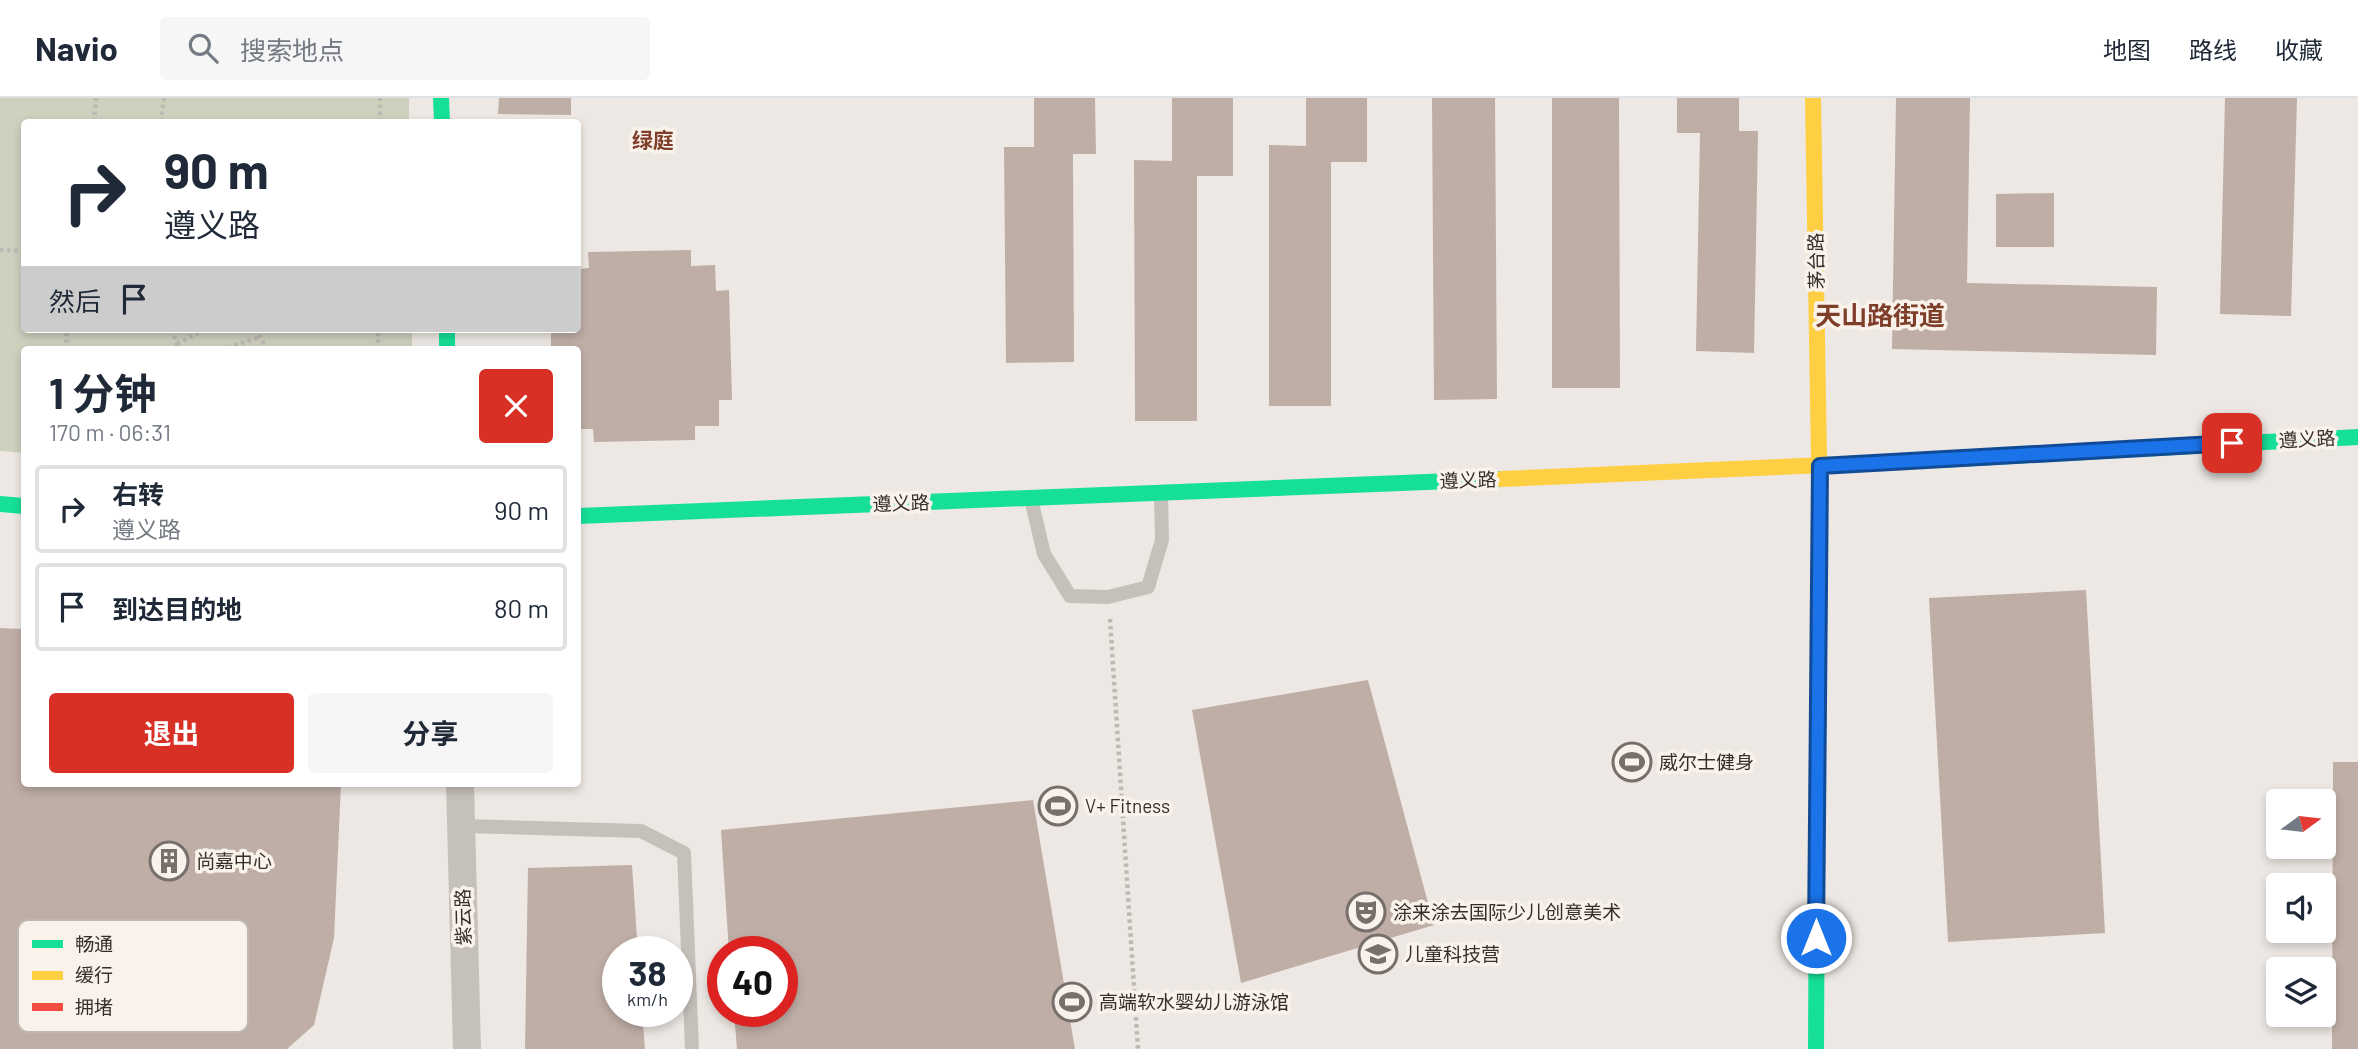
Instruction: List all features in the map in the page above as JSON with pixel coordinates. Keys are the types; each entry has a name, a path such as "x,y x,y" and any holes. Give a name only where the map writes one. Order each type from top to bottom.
{"street":[{"path":"441,98 442,119"},
{"name":"茅台路","path":"1813,98 1820,466"},
{"name":"遵义路","path":"581,516 1820,466 2358,436"},
{"path":"1816,1049 1820,466"},
{"path":"0,504 21,506"},
{"name":"紫云路","path":"460,787 467,1049"}],"lane":[{"path":"1031,497 1044,554 1070,596 1108,597 1148,587 1162,540 1161,492"},
{"path":"462,826 641,831 684,853 692,1049"}],"path":[{"path":"94,119 96,98"},
{"path":"161,119 164,98"},
{"path":"380,98 380,119"},
{"path":"0,250 21,251"},
{"path":"179,346 198,333"},
{"path":"258,333 266,346"},
{"path":"233,346 260,337"},
{"path":"1108,597 1138,1049"}],"green space":[{"path":"0,98 409,98 409,119 21,119 21,333 412,333 412,346 21,346 21,453 0,451"}],"building":[{"path":"499,98 571,98 571,115 498,114"},
{"path":"1034,98 1095,98 1096,154 1073,154 1074,362 1006,363 1004,147 1034,147"},
{"path":"1172,98 1233,98 1233,176 1197,176 1197,421 1135,421 1134,160 1172,161"},
{"path":"1306,98 1367,98 1367,162 1331,162 1331,406 1269,406 1269,145 1306,146"},
{"path":"1432,98 1495,98 1497,399 1434,400"},
{"path":"1552,98 1619,98 1620,388 1552,388"},
{"path":"1677,98 1739,98 1739,131 1758,131 1754,353 1696,351 1700,133 1677,133"},
{"path":"1896,98 1970,98 1967,283 2157,287 2156,355 1892,349"},
{"path":"2225,98 2297,98 2291,316 2220,314"},
{"path":"2054,193 2054,247 1996,247 1996,194"},
{"path":"691,250 691,266 715,265 716,291 729,290 732,400 719,400 719,426 695,426 695,440 594,442 593,429 581,429 581,346 551,346 551,333 581,333 581,269 589,268 588,252"},
{"path":"2086,590 2105,933 1948,942 1929,598"},
{"name":"尚嘉中心","path":"0,628 21,629 21,787 341,787 334,938 314,1025 287,1049 0,1049"},
{"path":"1368,680 1434,925 1241,983 1192,710"},
{"path":"2333,762 2358,762 2358,1049 2332,1049 2332,1027 2336,1027 2336,957 2332,957 2332,943 2336,943 2336,873 2333,873 2333,859 2336,859 2336,789 2333,789"},
{"path":"1033,800 1075,1049 737,1049 735,1027 798,1027 798,936 728,936 721,830"},
{"path":"632,865 637,936 602,936 602,1027 643,1027 645,1049 525,1049 528,868"}],"traffic: fast":[{"path":"441,98 442,119"},
{"path":"447,333 447,346"},
{"path":"1940,460 2358,437"},
{"path":"581,516 1501,479"},
{"path":"0,504 21,506"},
{"path":"1816,1049 1817,849"}],"traffic: slow":[{"path":"1813,98 1820,519"},
{"path":"1501,479 1940,460"}],"traffic: jam":[{"path":"1817,849 1820,519"}],"place":[{"name":"威尔士健身","path":"1632,762"},
{"name":"V+ Fitness","path":"1058,806"},
{"name":"尚嘉中心","path":"169,861"},
{"name":"涂来涂去国际少儿创意美术","path":"1366,912"},
{"name":"儿童科技营","path":"1378,954"},
{"name":"高端软水婴幼儿游泳馆","path":"1072,1002"}],"district":[{"name":"绿庭","path":"653,141"},
{"name":"天山路街道","path":"1880,316"}],"route":[{"path":"1816,938 1820,466 2232,443"}]}
